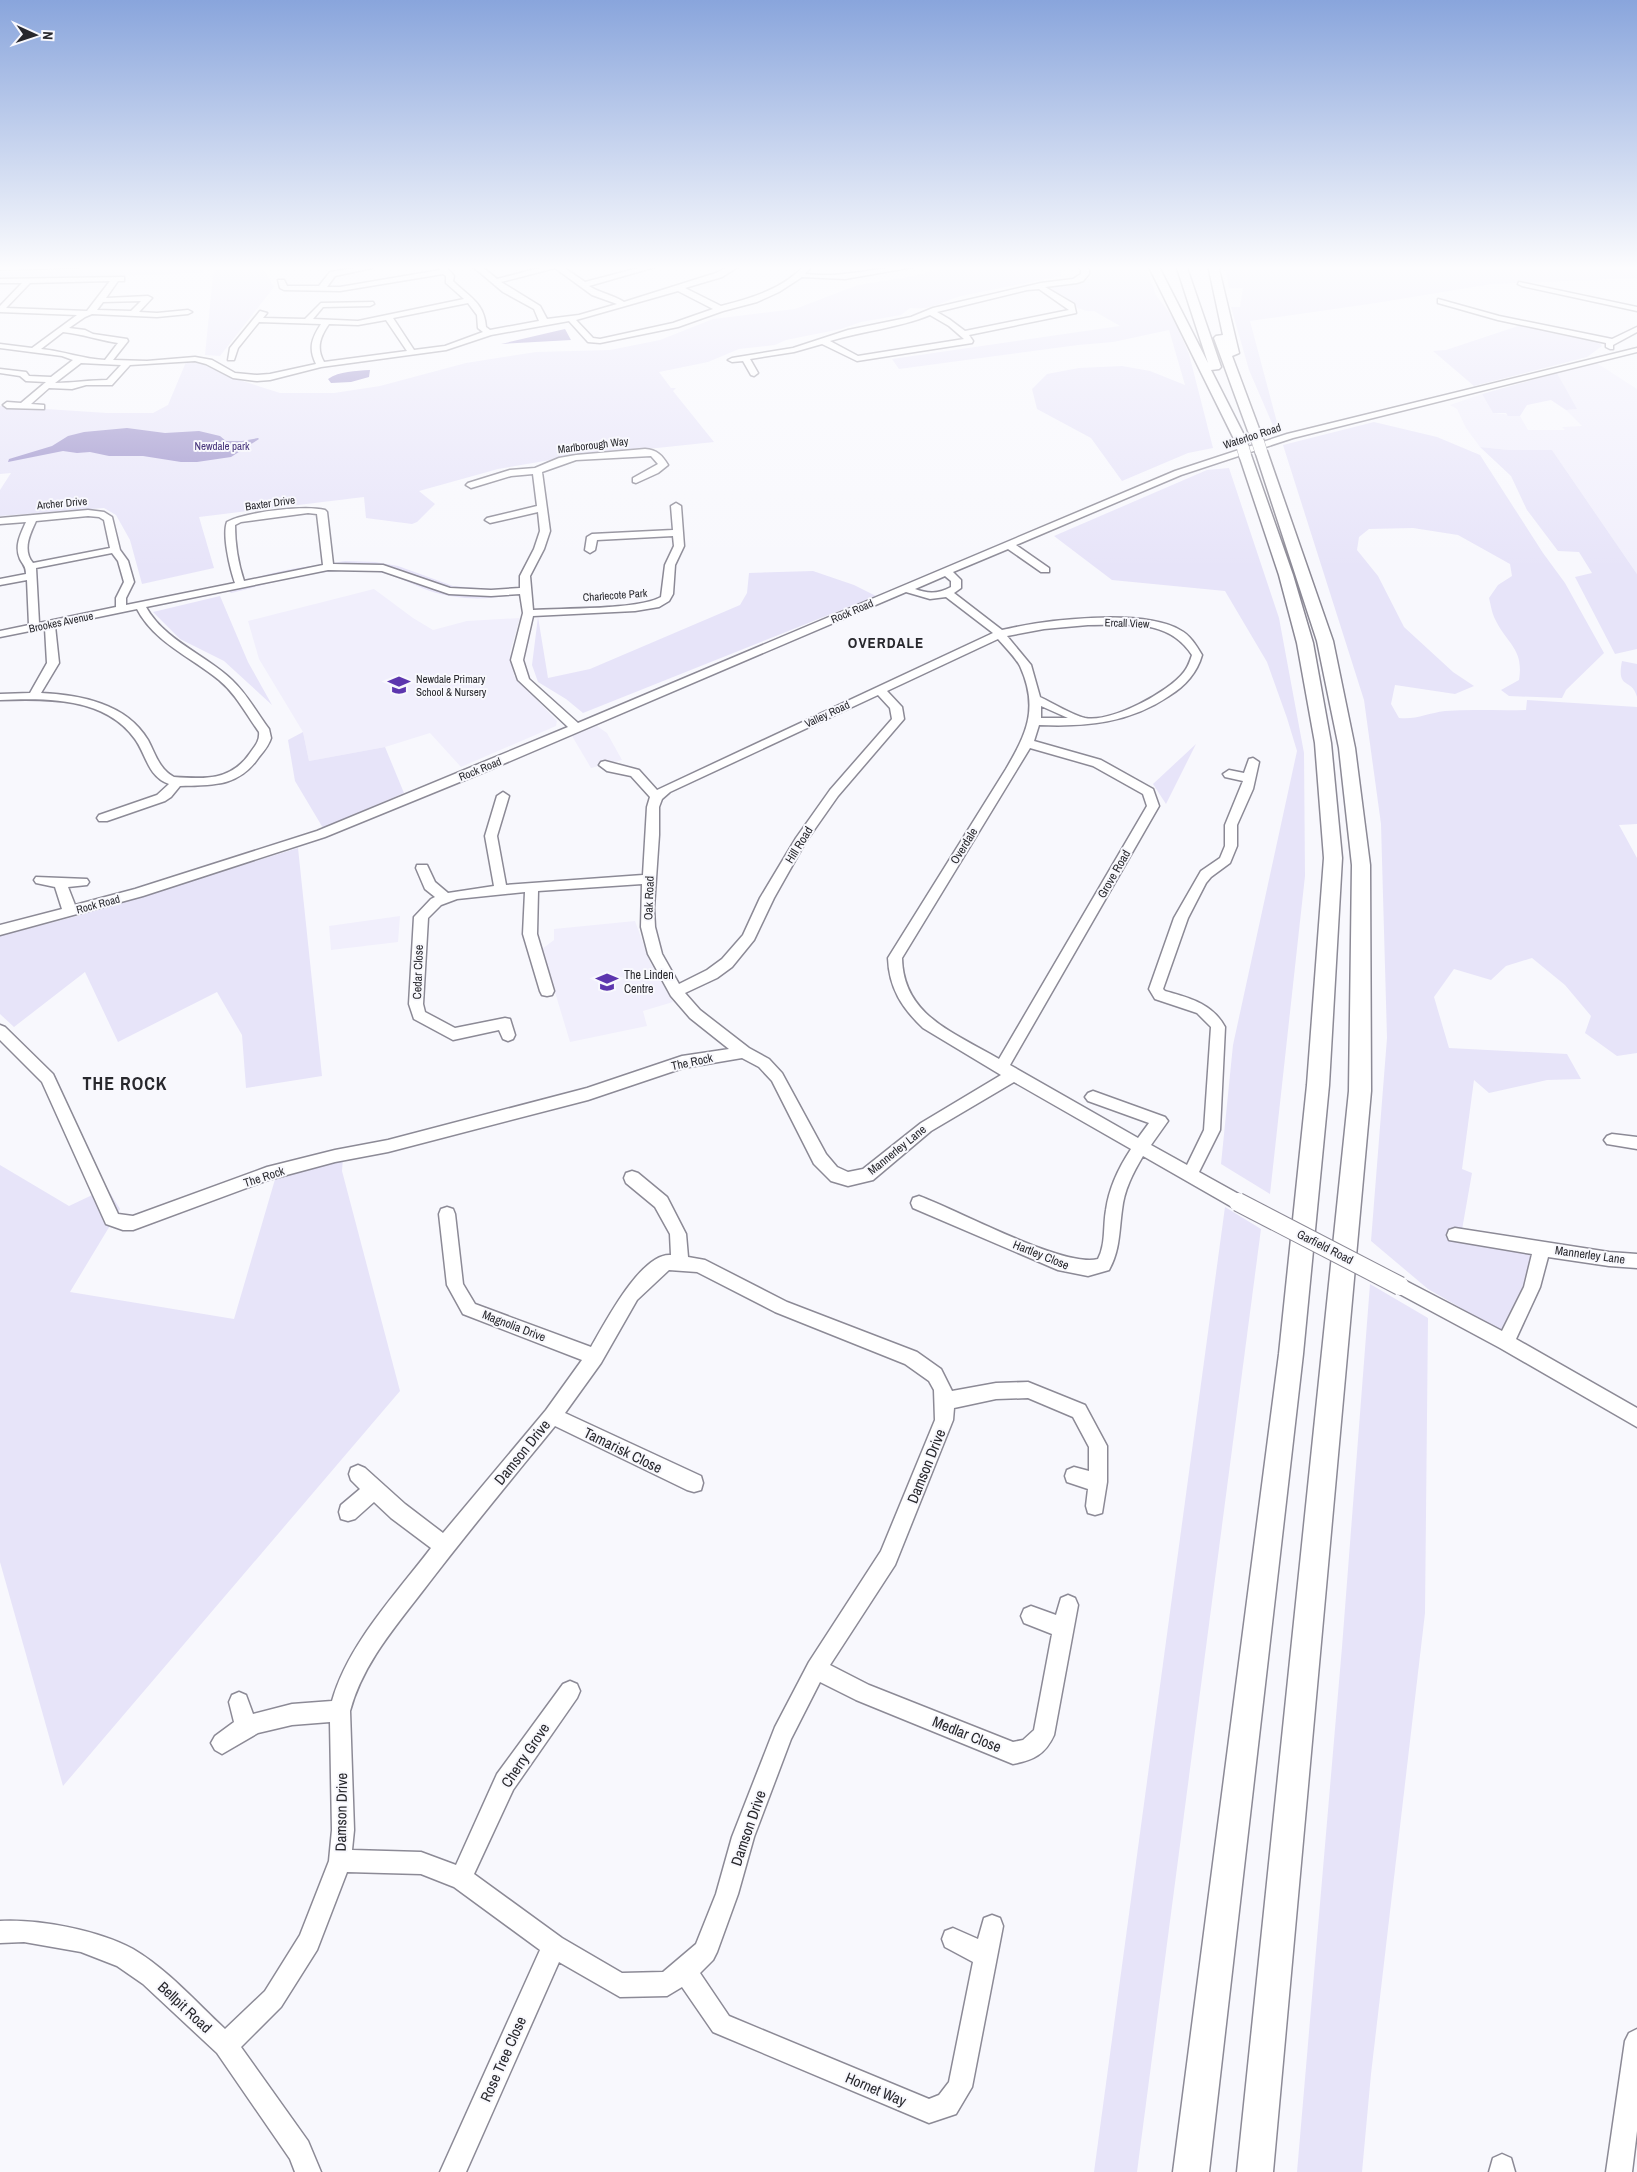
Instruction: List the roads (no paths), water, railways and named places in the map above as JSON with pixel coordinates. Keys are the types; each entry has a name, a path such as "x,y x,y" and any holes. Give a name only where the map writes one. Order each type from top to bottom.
{"highway":[{"path":"1207,366 1250,448"},
{"path":"1219,366 1325,641 1347,748 1361,865 1360,1091 1255,2172"},
{"path":"1231,366 1243,400"},
{"path":"1191,2172 1290,1354 1318,1085 1333,858 1323,743 1305,643 1250,448 1236,366"}],"street":[{"path":"23,406 71,366"},
{"path":"0,371 23,374 26,378 72,386 84,382 109,383 124,366"},
{"path":"217,366 232,375 257,378 314,366"},
{"path":"750,366 754,373"},
{"name":"Waterloo Road","path":"946,571 1178,473 1290,436 1568,366"},
{"path":"7,405 41,407"},
{"name":"Marlborough Way","path":"537,471 549,464 570,458 645,452 652,452 660,456 664,464 655,472 636,480"},
{"path":"468,487 510,473 537,471 545,531 539,549 525,576 528,613 517,660 524,680 576,728"},
{"name":"Charlecote Park","path":"528,613 635,608 661,602 668,594 670,570 679,546 676,506"},
{"path":"490,520 507,520 542,508"},
{"name":"Baxter Drive","path":"241,586 234,566 234,547 230,542 230,524 239,519 308,510 322,512 328,567"},
{"name":"Archer Drive","path":"0,521 101,514 109,519 115,550 123,561 129,582 122,598 121,609"},
{"path":"32,518 25,534 22,549 24,561 31,571 34,628"},
{"path":"590,550 592,537 679,532"},
{"path":"1009,544 1046,570"},
{"path":"0,582 31,571 115,550"},
{"name":"Brookes Avenue","path":"0,634 121,609 141,607 328,567 382,568 449,591 491,593 525,591"},
{"path":"906,588 918,594 936,597 948,593 956,588 956,580 946,571"},
{"name":"Rock Road","path":"0,930 138,893 320,834 946,571"},
{"name":"Overdale","path":"948,593 1000,634 1025,665 1035,699 1035,721 1028,742 895,958 895,975 902,995 912,1009 928,1024 1007,1071"},
{"path":"0,697 34,696 97,705 112,712 124,718 139,736 161,774 168,779 177,782 223,780 236,776 253,760 266,736 265,732 222,677 182,649 157,628 143,613 141,607"},
{"name":"Ercall View","path":"1000,634 1083,621 1140,622 1171,629 1190,644 1197,655 1194,667 1186,679 1150,705 1110,719 1087,722 1035,721"},
{"path":"34,696 54,663 50,625"},
{"name":"Valley Road","path":"656,797 680,783 1000,634"},
{"name":"Hill Road","path":"676,992 712,974 727,963 749,937 767,898 800,841 834,792 872,748 895,725 898,720 896,707 880,690"},
{"path":"1035,699 1087,722"},
{"name":"Grove Road","path":"1007,1071 1153,806 1149,792 1097,763 1028,742"},
{"path":"1190,1175 1206,1146 1212,1130 1218,1027 1216,1021 1207,1013 1160,996 1156,990 1181,918 1201,881 1206,874 1225,860 1232,846 1230,825 1247,788 1253,762"},
{"path":"605,765 638,774 656,797"},
{"path":"1230,774 1249,778"},
{"path":"103,818 161,798 168,794 177,782"},
{"path":"501,891 492,836 503,796"},
{"name":"Oak Road","path":"656,797 653,807 647,920 652,944 663,971 676,992 704,1022 744,1052"},
{"path":"422,868 426,882 431,888 446,898"},
{"name":"Cedar Close","path":"508,1035 504,1023 453,1034 419,1015 416,1004 421,917 436,902 446,898 532,887 649,879"},
{"path":"41,880 60,883 82,882"},
{"path":"60,883 70,911"},
{"path":"532,887 530,934 547,991"},
{"name":"The Rock","path":"0,1031 48,1078 112,1220 123,1223 133,1223 267,1174 335,1156 388,1146 588,1094 682,1062 744,1052"},
{"name":"Mannerley Lane","path":"744,1052 764,1063 777,1077 820,1159 834,1174 848,1179 859,1178 871,1173 926,1127 998,1085 1007,1071"},
{"name":"Garfield Road","path":"1007,1071 1238,1202 1506,1342 1637,1418"},
{"path":"1092,1097 1160,1121 1140,1147"},
{"path":"1612,1140 1637,1143"},
{"name":"Hartley Close","path":"919,1203 1058,1263 1080,1268 1098,1268 1106,1261 1111,1248 1114,1203 1119,1187 1128,1166 1140,1147"},
{"path":"632,1178 661,1202 678,1234 680,1263"},
{"name":"Magnolia Drive","path":"446,1214 456,1285 469,1309 595,1357"},
{"name":"Mannerley Lane","path":"1456,1235 1637,1262"},
{"name":"Mannerley Lane","path":"1506,1342 1532,1287 1542,1248"},
{"name":"Damson Drive","path":"226,2045 272,1999 309,1942 340,1860 343,1830 340,1711 344,1692 370,1643 445,1546 552,1416 595,1357 631,1295 654,1271 666,1262 699,1265 781,1307 911,1358 935,1375 942,1388 945,1401 944,1420 888,1558 816,1669 782,1734 743,1837 727,1894 704,1952 685,1971 667,1984 620,1985 554,1946 461,1878 421,1863 340,1860"},
{"path":"945,1401 996,1391 1028,1390 1080,1411 1098,1446 1098,1482 1095,1506"},
{"name":"Tamarisk Close","path":"552,1416 694,1484"},
{"path":"358,1474 398,1512 445,1546"},
{"path":"1074,1476 1098,1482"},
{"path":"348,1512 374,1489"},
{"name":"Medlar Close","path":"816,1669 863,1692 1014,1753 1029,1750 1042,1734 1068,1605"},
{"path":"1031,1616 1064,1628"},
{"name":"Cherry Grove","path":"461,1878 505,1782 570,1690"},
{"path":"239,1702 246,1727"},
{"path":"222,1743 246,1727 266,1719 289,1714 340,1711"},
{"name":"Hornet Way","path":"685,1971 720,2024 929,2111 947,2106 960,2086 992,1926"},
{"name":"Bellpit Road","path":"0,1932 24,1930 81,1940 124,1957 151,1976 226,2045 299,2150 308,2172"},
{"path":"953,1939 986,1956"},
{"name":"Rose Tree Close","path":"453,2172 554,1946"},
{"path":"1619,2172 1637,2041"}],"place":[{"name":"Newdale Primary School & Nursery","path":"399,685"},
{"name":"The Linden Centre","path":"607,982"}],"district":[{"name":"OVERDALE","path":"886,642"},
{"name":"THE ROCK","path":"125,1083"}],"park label":[{"name":"Newdale park","path":"222,446"}]}
